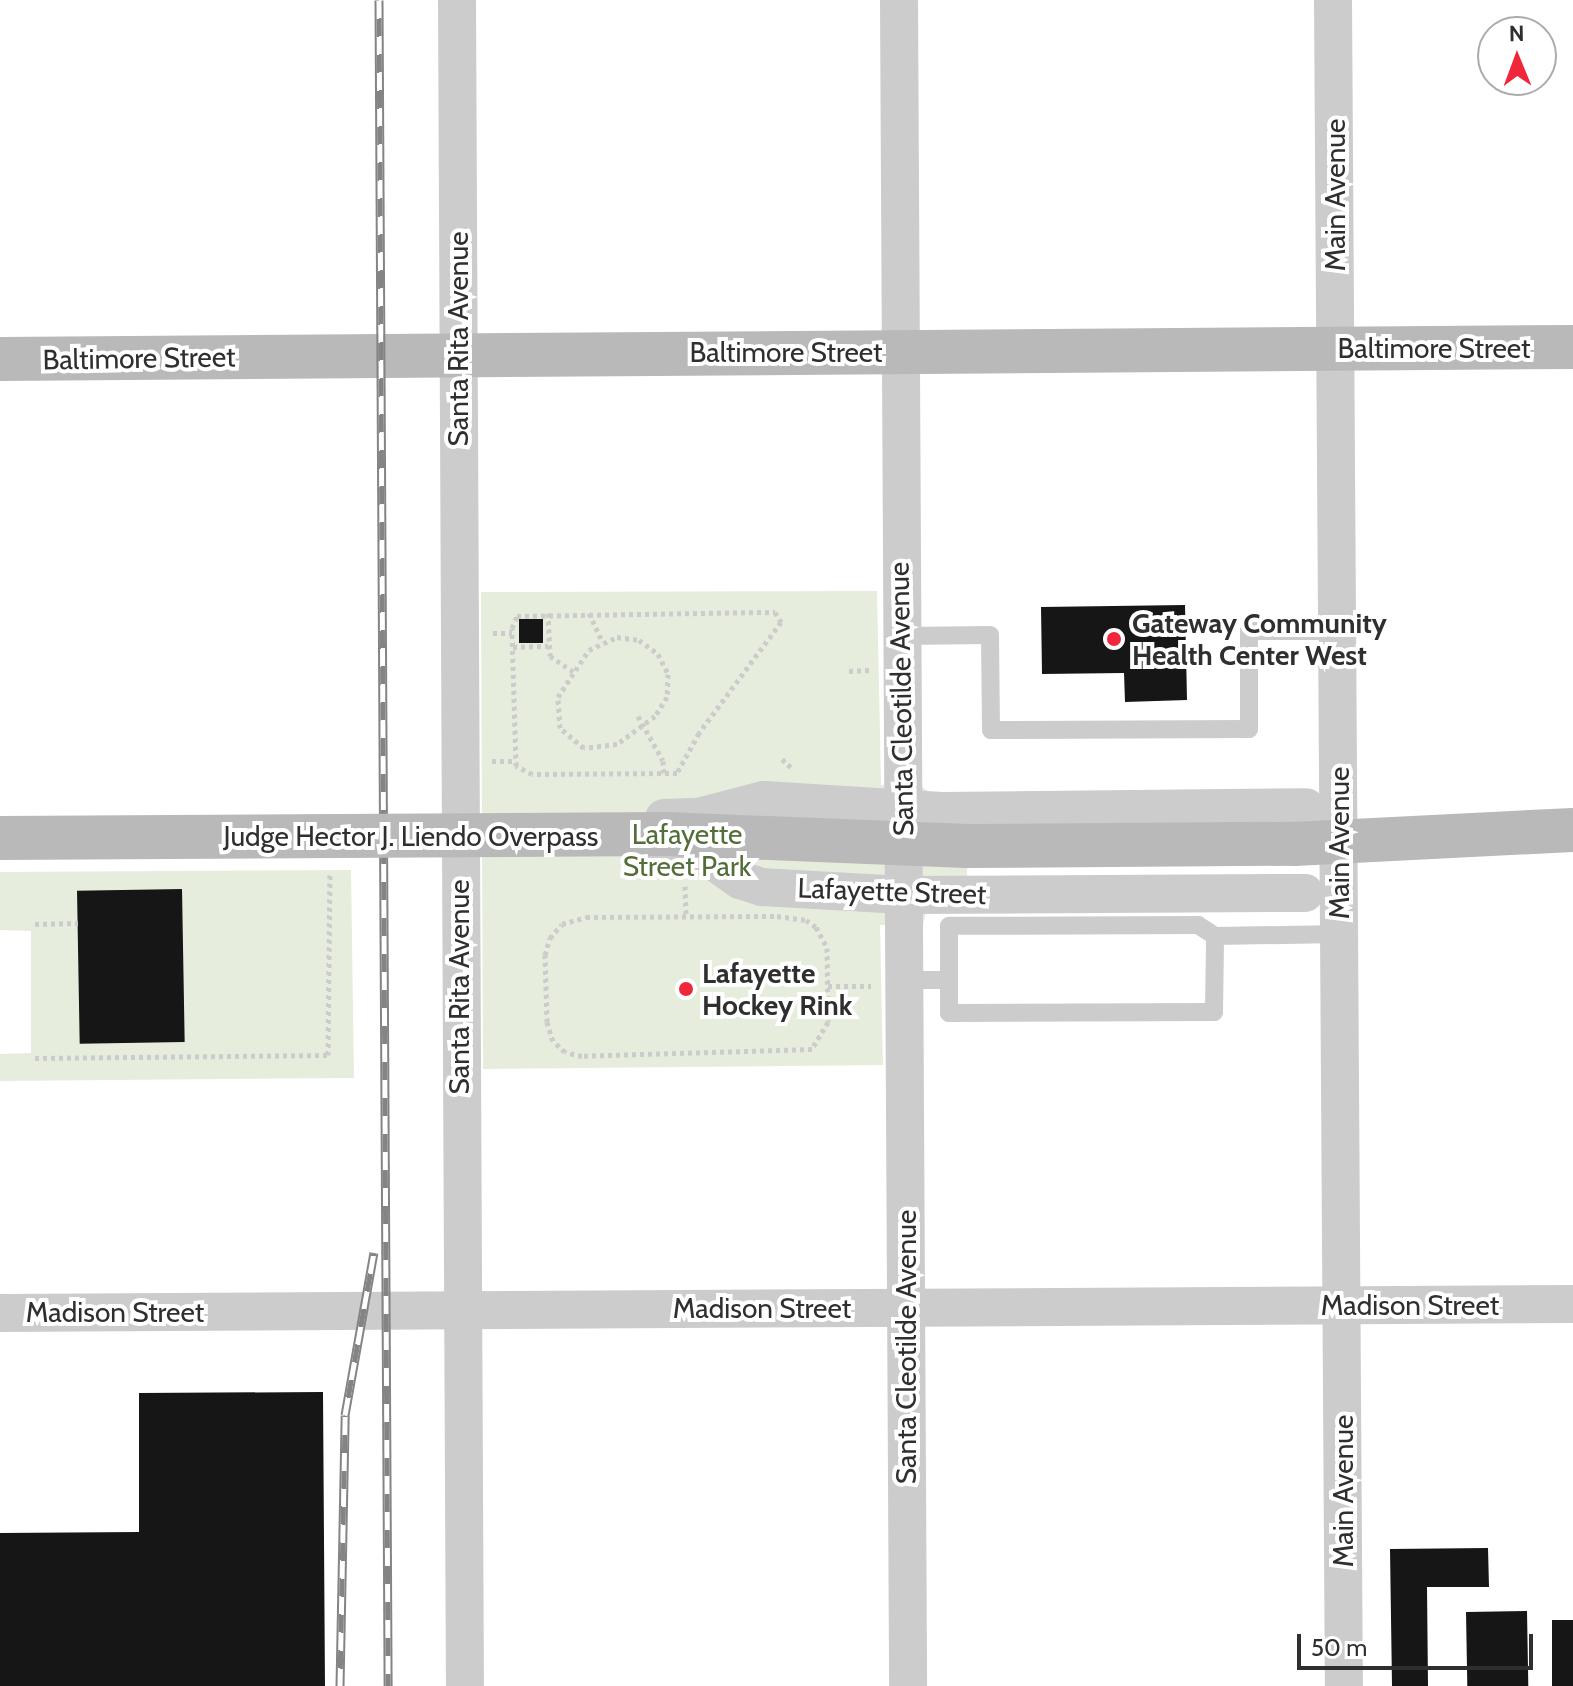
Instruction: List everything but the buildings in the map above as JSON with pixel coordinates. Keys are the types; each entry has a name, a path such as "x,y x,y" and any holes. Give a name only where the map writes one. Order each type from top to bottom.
{"street":[{"name":"Santa Rita Avenue","path":"457,0 458,354 473,836 461,1310 465,1686"},
{"name":"Santa Cleotilde Avenue","path":"899,0 897,352 903,910 889,983 906,1308 908,1686"},
{"name":"Main Avenue","path":"1333,0 1344,1686"},
{"name":"Baltimore Street","path":"0,359 1573,347"},
{"name":"Lafayette Street","path":"0,856 473,836 699,817 764,800 902,797 1306,807"},
{"name":"Lafayette Street","path":"0,821 473,836 684,852 706,856 740,880 761,887 903,910 1305,893"},
{"name":"Lafayette Street","path":"967,846 1339,843 1573,830"},
{"name":"Judge Hector J. Liendo Overpass","path":"0,838 666,834 967,846"},
{"name":"Madison Street","path":"0,1313 1573,1304"}],"lane":[{"path":"900,636 990,635 991,730 1249,729 1249,631 1338,631"},
{"path":"1215,936 1214,1012 949,1013 949,926 1198,925 1215,936 1340,934"},
{"path":"889,983 948,980"}],"path":[{"path":"548,613 550,656 575,673"},
{"path":"589,613 602,641"},
{"path":"589,613 780,614 781,622 699,733 682,769 664,774 522,772 515,761 512,633 517,616 589,613"},
{"path":"488,633 512,633"},
{"path":"632,638 662,660 667,697 643,725 604,749 572,742 560,728 555,709 561,690 602,641 632,638"},
{"path":"513,647 548,646"},
{"path":"849,671 875,670"},
{"path":"638,716 663,761 664,774"},
{"path":"489,761 515,761"},
{"path":"35,1058 328,1055 330,872"},
{"path":"795,917 816,927 824,937 828,986 826,1032 812,1049 801,1053 582,1056 565,1052 549,1033 545,955 555,930 572,919 795,917"},
{"path":"35,924 78,923"},
{"path":"828,986 889,983"}],"green space":[{"name":"Lafayette Street Park","path":"877,591 881,785 920,785 968,823 967,880 926,912 923,925 880,925 883,1065 483,1069 481,592"},
{"path":"351,870 354,1078 0,1081 0,1054 31,1053 31,931 0,930 0,872"}],"railway":[{"path":"379,0 388,1686"},
{"path":"340,1686 345,1415 374,1253"}],"place":[{"name":"Gateway Community Health Center West","path":"1114,639"},
{"name":"Lafayette Hockey Rink","path":"686,989"}]}
